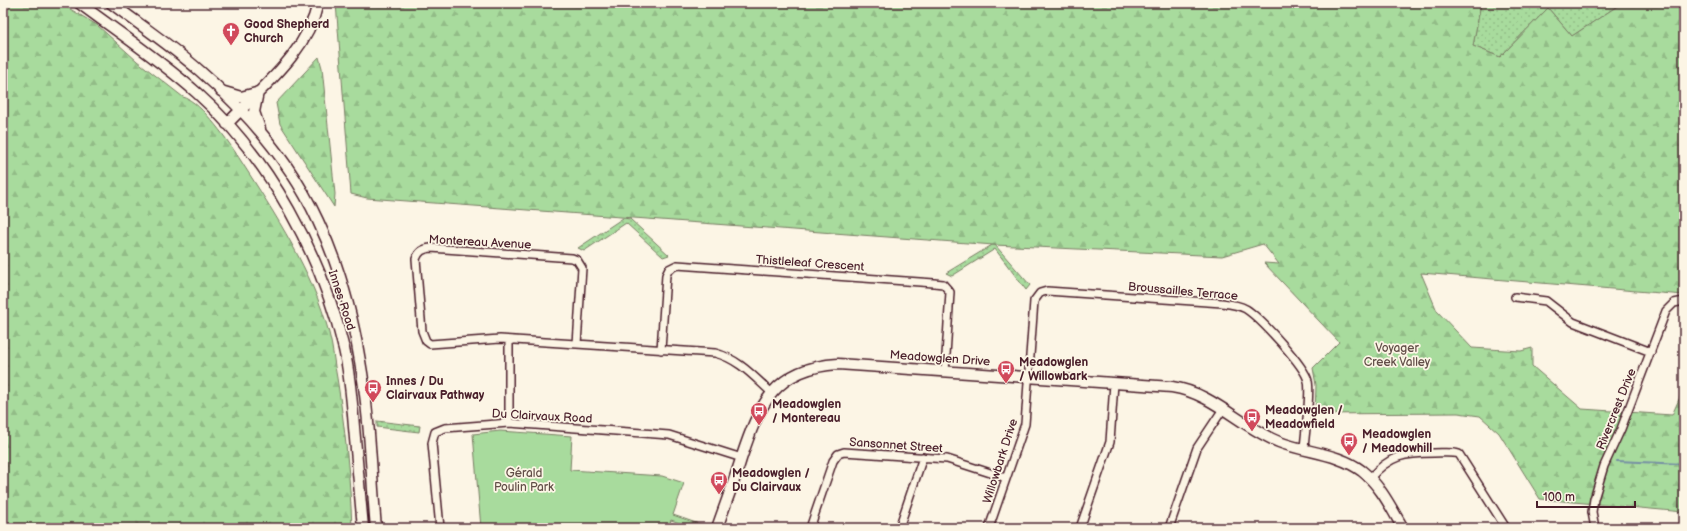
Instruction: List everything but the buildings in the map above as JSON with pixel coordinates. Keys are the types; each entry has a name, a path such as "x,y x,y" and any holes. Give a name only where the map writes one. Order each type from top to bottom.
{"main road":[{"name":"Innes Road","path":"79,3 197,93 227,124 282,197 320,274 333,310 344,350 349,379 363,528"},
{"name":"Innes Road","path":"111,3 199,70 240,110 262,134 292,177 318,220 338,270 354,326 361,363 376,528"},
{"path":"227,124 291,59 303,42 312,23 318,3"},
{"path":"220,91 241,97 258,92"},
{"path":"258,92 254,112 262,134"},
{"name":"Meadowglen Drive","path":"717,528 759,411 772,393 790,378 804,371 825,365 842,364 1183,388 1202,395 1269,438 1342,460 1354,466 1370,478 1380,490 1403,528"}],"street":[{"name":"Montereau Avenue","path":"577,344 582,268 577,260 572,258 431,248 421,251 416,259 422,331 426,341 435,344 508,340 715,353 730,358 743,367 772,393"},
{"name":"Thistleleaf Crescent","path":"660,350 666,275 669,268 677,265 934,283 943,284 950,292 945,371"},
{"name":"Broussailles Terrace","path":"1029,377 1034,301 1040,293 1047,291 1238,305 1255,317 1296,360 1306,373 1309,384 1304,449"},
{"path":"1515,297 1546,301 1573,322 1651,352"},
{"name":"Rivercrest Drive","path":"1595,528 1592,512 1594,499 1604,466 1621,429 1666,311 1674,303 1684,301"},
{"path":"508,340 509,423"},
{"name":"Willowbark Drive","path":"990,528 1025,424 1029,377"},
{"path":"1080,528 1110,442 1114,383"},
{"path":"1169,528 1197,448 1223,409"},
{"name":"Du Clairvaux Road","path":"440,528 432,443 435,432 445,428 509,423 669,435 742,458"},
{"name":"Sansonnet Street","path":"810,528 833,461 838,454 844,452 952,460 1006,478"},
{"path":"1370,478 1376,471 1392,459 1406,454 1459,454 1506,528"},
{"path":"899,528 923,457"}],"green space":[{"path":"3,3 60,3 97,25 137,61 183,97 198,106 215,124 236,154 292,244 322,310 332,344 342,415 352,528 3,528"},
{"name":"Voyager Creek Valley","path":"336,3 1481,3 1473,46 1500,57 1548,8 1572,36 1622,3 1684,3 1684,295 1421,273 1437,311 1472,348 1521,351 1532,348 1532,366 1582,409 1672,415 1684,388 1684,512 1540,499 1499,433 1480,416 1458,413 1315,414 1316,385 1313,368 1339,342 1264,263 1279,264 1263,244 1222,256 994,245 367,198 351,194"},
{"path":"1481,3 1622,3 1572,36 1548,8 1500,57 1473,46"},
{"path":"319,57 322,68 335,194 334,207 280,124 276,103"},
{"path":"623,218 630,219 669,255 663,257 626,223 584,251 578,248"},
{"path":"992,245 995,245 1030,285 1026,290 995,249 952,276 946,273"},
{"path":"377,421 420,426 419,432 377,427"},
{"name":"Gérald Poulin Park","path":"500,431 572,436 570,470 662,476 684,483 673,515 705,526 704,528 694,528 671,520 668,528 481,528 473,434"}],"waterway":[{"path":"1617,461 1684,464"}],"place":[{"name":"Good Shepherd Church","path":"231,46"},
{"name":"Meadowglen / Willowbark","path":"1006,384"},
{"name":"Innes / Du Clairvaux Pathway","path":"373,403"},
{"name":"Meadowglen / Montereau","path":"759,426"},
{"name":"Meadowglen / Meadowfield","path":"1252,432"},
{"name":"Meadowglen / Meadowhill","path":"1349,456"},
{"name":"Meadowglen / Du Clairvaux","path":"719,495"}]}
